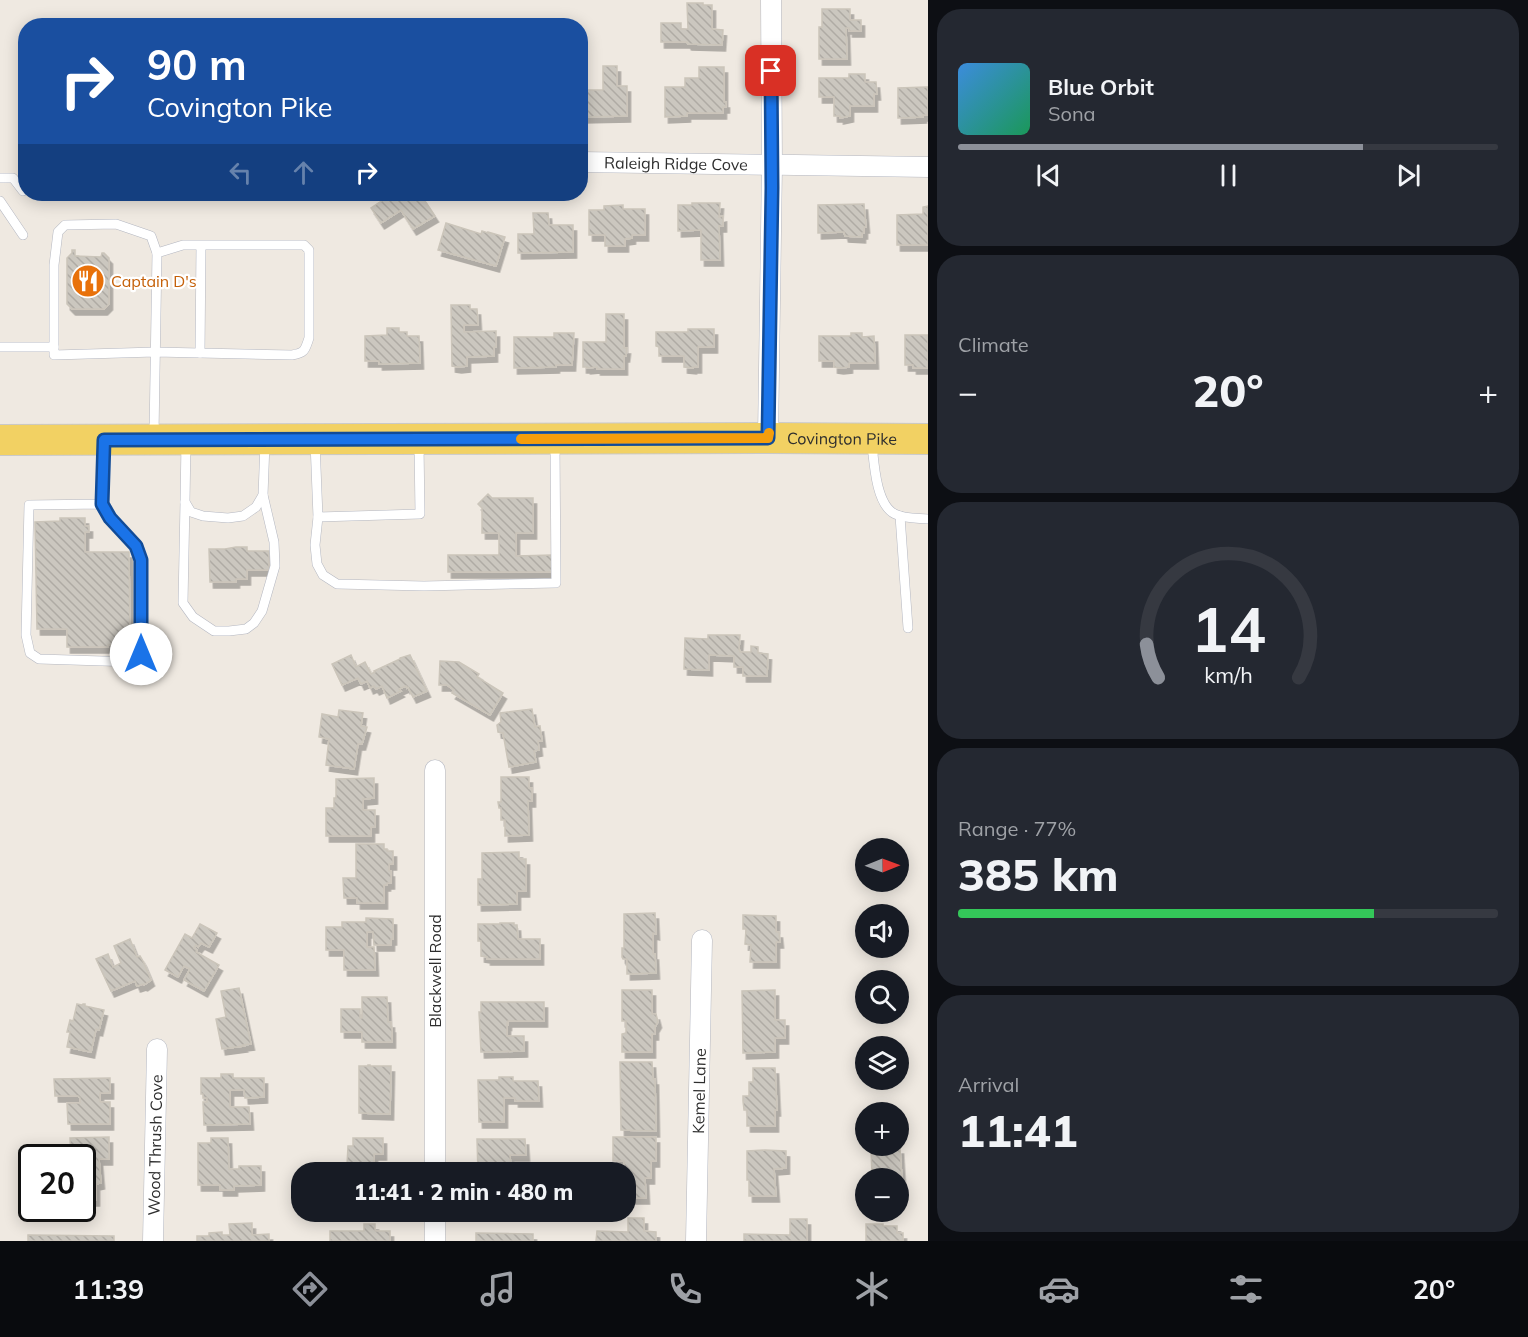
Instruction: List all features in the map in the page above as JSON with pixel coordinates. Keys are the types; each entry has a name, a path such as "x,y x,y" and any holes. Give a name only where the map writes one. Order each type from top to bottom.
{"main road":[{"name":"Covington Pike","path":"0,440 928,439"}],"street":[{"path":"768,438 772,165 771,0"},
{"name":"Raleigh Ridge Cove","path":"588,162 928,167"},
{"name":"Blackwell Road","path":"435,770 435,1162"},
{"name":"Kemel Lane","path":"696,1241 702,940"},
{"name":"Wood Thrush Cove","path":"153,1241 157,1049"},
{"path":"435,1222 435,1241"}],"lane":[{"path":"0,178 13,178 18,184"},
{"path":"0,201 23,235"},
{"path":"154,440 155,352 157,253 151,236 116,224 65,225 58,232 54,266 54,355 155,352 292,355 299,354 306,349 309,338 309,250 304,245 183,245 157,253"},
{"path":"200,353 201,245"},
{"path":"0,347 54,347"},
{"path":"315,439 318,517 316,564 323,575 338,584 424,586 556,583 555,438"},
{"path":"186,440 183,603 193,617 214,631 230,631 246,629 254,623 262,611 275,566 274,542 263,495 265,439"},
{"path":"318,517 420,514 419,439"},
{"path":"871,439 878,484 884,505 892,514 905,518 928,519"},
{"path":"102,504 29,505 26,635 30,653 39,659 134,662 141,654 141,560 136,546 110,518 102,504 104,440"},
{"path":"186,502 191,512 203,516 228,518 243,516 256,507 263,495"},
{"path":"900,516 908,628"}],"building":[{"path":"687,3 712,5 712,29 723,30 722,45 661,42 661,23 681,23 681,29 688,29"},
{"path":"822,9 850,9 850,20 861,20 861,31 849,31 849,28 846,28 847,59 819,59 819,27 822,27"},
{"path":"603,66 617,66 617,86 627,86 627,116 588,117 588,90 603,90"},
{"path":"699,67 724,67 726,107 723,107 723,113 687,113 687,116 665,117 665,87 685,87 685,78 699,78"},
{"path":"849,74 865,74 865,82 876,82 877,94 874,94 874,106 850,106 850,116 840,118 840,116 834,116 834,97 819,97 819,78 849,78"},
{"path":"928,87 928,115 898,118 898,88"},
{"path":"382,201 425,201 435,216 413,229 401,210 381,223 371,208"},
{"path":"692,203 720,203 719,217 723,216 723,226 719,226 720,260 701,260 701,230 678,231 678,205 692,205"},
{"path":"864,204 866,227 864,227 862,237 845,236 844,232 818,233 818,205"},
{"path":"623,205 623,209 645,209 645,235 632,235 632,238 625,239 625,246 605,246 605,235 589,235 589,210 604,210 604,206"},
{"path":"928,206 928,245 897,245 897,215 923,214 923,207"},
{"path":"533,213 548,213 549,225 573,225 573,252 518,253 518,234 534,234"},
{"path":"446,223 481,234 482,231 505,237 496,266 438,250"},
{"name":"Captain D's","path":"72,250 75,250 75,256 101,257 104,253 109,258 109,304 104,309 72,309 67,304 67,258"},
{"path":"451,305 470,305 470,309 477,309 478,325 464,325 464,332 496,331 494,356 467,357 467,366 452,366"},
{"path":"606,314 624,314 624,348 627,348 626,356 624,356 624,369 583,367 583,342 606,342"},
{"path":"387,328 399,328 399,332 407,332 407,336 419,336 420,363 379,364 379,361 365,361 365,336 387,335"},
{"path":"688,329 714,329 714,347 698,347 698,367 684,367 684,356 659,356 656,332 688,332"},
{"path":"554,333 574,333 572,365 514,368 514,337 554,337"},
{"path":"851,333 862,333 862,337 874,336 875,363 849,363 849,367 840,368 834,367 834,361 819,361 819,336 851,336"},
{"path":"905,335 928,335 928,368 913,368 913,365 905,365"},
{"path":"488,494 492,498 533,498 533,533 516,533 516,556 552,555 552,572 448,572 448,555 499,555 499,533 482,533 482,508 478,504"},
{"path":"60,518 85,518 85,526 89,526 89,532 85,532 85,552 129,552 130,644 108,645 108,647 67,647 67,629 37,629 35,522 60,521"},
{"path":"247,547 247,551 269,551 269,570 247,570 247,579 236,579 236,582 210,582 209,549"},
{"path":"708,635 740,635 740,652 751,652 751,646 758,647 758,653 768,654 767,676 743,676 743,667 734,667 734,656 709,655 709,670 684,669 685,638 708,639"},
{"path":"351,655 356,667 365,662 371,674 410,655 427,691 413,697 406,686 387,698 382,686 376,689 374,686 370,688 367,681 361,684 358,678 342,685 332,664"},
{"path":"440,661 459,662 479,674 477,677 503,693 490,715 452,693 454,690 447,685 439,685"},
{"path":"532,709 535,727 540,726 542,741 538,741 539,750 534,751 536,762 509,767 503,733 498,732 497,725 501,722 500,713"},
{"path":"339,710 363,713 361,726 367,727 362,744 358,744 354,769 326,765 329,739 319,737 322,714 338,717"},
{"path":"501,777 529,777 532,801 528,801 529,835 505,836 505,820 501,820 501,808 498,802 501,802"},
{"path":"374,778 374,798 363,799 363,810 375,810 375,827 371,827 371,836 326,836 326,808 334,808 336,779"},
{"path":"356,844 384,844 384,849 393,851 393,864 389,864 391,883 384,885 384,903 357,903 357,898 344,898 343,878 356,878"},
{"path":"519,852 519,859 526,859 526,891 517,891 517,904 478,905 478,879 482,879 482,853"},
{"path":"655,913 656,934 653,933 653,954 655,954 656,973 627,974 627,959 622,957 624,914"},
{"path":"743,915 776,916 776,932 779,932 780,942 776,942 776,962 750,962 751,945 745,944 746,929 743,929"},
{"path":"366,918 393,919 391,945 374,945 373,932 367,932 367,947 374,947 375,970 344,970 344,950 326,950 326,927 342,927 342,922 366,922"},
{"path":"200,924 217,933 209,947 201,943 194,948 196,952 219,965 204,991 184,980 190,969 184,966 178,977 165,970 185,934 192,938"},
{"path":"478,924 517,925 518,939 540,939 540,959 487,959 481,956"},
{"path":"130,939 137,957 140,956 151,980 144,985 137,986 135,981 111,991 96,959 108,954 113,967 121,963 114,946"},
{"path":"239,988 251,1044 222,1049 216,1019 226,1017 221,991"},
{"path":"622,990 652,990 652,1014 656,1014 658,1022 655,1034 652,1034 652,1052 622,1052 622,1034 626,1033 626,1021 622,1021"},
{"path":"775,990 775,1020 785,1020 785,1038 775,1038 775,1052 743,1053 742,991"},
{"path":"362,997 387,997 392,1042 362,1042 362,1032 341,1032 341,1009 360,1009 360,1018 362,1018"},
{"path":"481,1002 544,1002 544,1021 508,1021 507,1036 524,1036 524,1051 481,1052 479,1012 481,1012"},
{"path":"77,1004 104,1010 99,1030 96,1029 91,1052 67,1047 70,1032 67,1032 70,1020 73,1021"},
{"path":"620,1062 652,1062 653,1079 655,1079 656,1131 621,1130"},
{"path":"359,1066 391,1066 390,1114 359,1113"},
{"path":"753,1068 775,1068 777,1110 775,1110 775,1126 747,1126 747,1110 744,1110 743,1096 749,1096 749,1082 753,1082"},
{"path":"221,1074 233,1074 233,1078 264,1078 264,1097 245,1098 244,1090 230,1090 230,1107 249,1107 250,1124 204,1125 203,1102 207,1102 207,1098 203,1098 201,1094 201,1078 221,1078"},
{"path":"499,1077 513,1077 513,1081 538,1081 539,1101 515,1101 515,1098 504,1098 504,1122 479,1122 478,1080 499,1080"},
{"path":"110,1078 110,1093 100,1093 100,1102 110,1102 110,1124 68,1124 67,1103 80,1103 80,1098 78,1096 55,1096 54,1079"},
{"path":"109,1137 109,1159 99,1159 101,1183 96,1184 96,1144 70,1144 70,1138"},
{"path":"613,1137 656,1137 656,1161 651,1161 651,1178 645,1178 646,1198 636,1198 636,1162 613,1161"},
{"path":"211,1138 228,1138 229,1169 239,1169 239,1166 261,1166 261,1185 234,1186 234,1190 220,1190 220,1185 198,1185 198,1143 211,1143"},
{"path":"353,1138 383,1138 383,1154 374,1154 374,1162 347,1162 348,1146 353,1146"},
{"path":"477,1139 525,1139 526,1155 510,1155 510,1162 478,1162"},
{"path":"747,1151 786,1151 786,1168 774,1169 776,1196 749,1196"},
{"path":"871,1156 900,1156 901,1168 872,1168"},
{"path":"636,1218 644,1218 644,1231 656,1232 656,1241 596,1241 597,1231 628,1232 628,1222 636,1222"},
{"path":"790,1219 807,1219 807,1241 744,1241 744,1234 790,1235"},
{"path":"252,1223 252,1235 269,1234 269,1241 197,1241 197,1236 209,1236 209,1233 222,1232 222,1235 230,1235 229,1224"},
{"path":"364,1224 375,1224 375,1231 390,1231 390,1241 330,1241 330,1231 364,1231"},
{"path":"866,1224 897,1226 897,1233 903,1233 903,1241 866,1241"},
{"path":"476,1233 533,1234 533,1241 476,1241"},
{"path":"28,1235 114,1236 114,1241 28,1241"}],"slow traffic":[{"path":"521,439 768,438 769,433"}],"place":[{"name":"Captain D's","path":"88,281"}],"route":[{"path":"141,654 141,560 136,546 110,518 102,504 104,440 768,438 772,188 771,71"}]}
